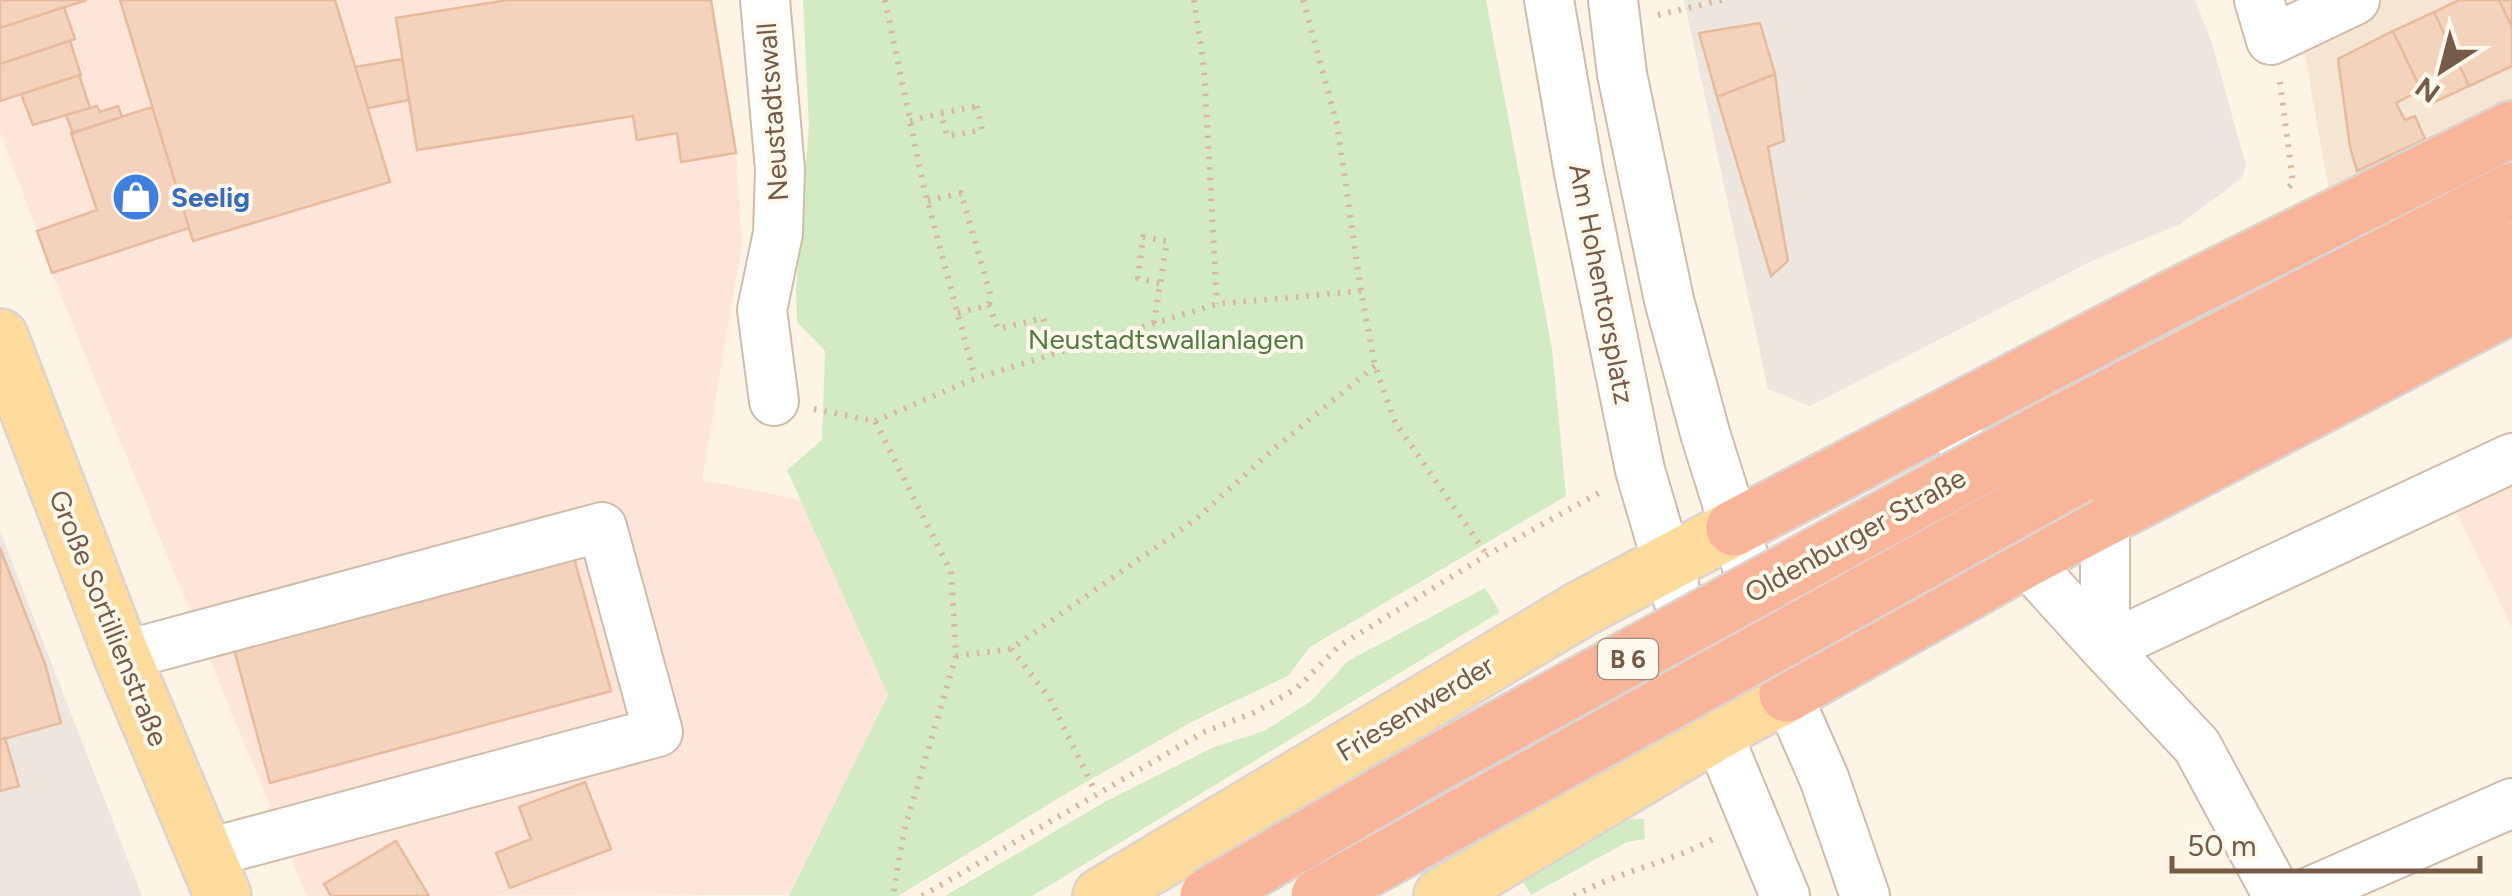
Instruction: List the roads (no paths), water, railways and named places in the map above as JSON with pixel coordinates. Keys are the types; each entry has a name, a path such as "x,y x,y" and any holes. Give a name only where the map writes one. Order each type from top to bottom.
{"highway":[{"path":"1734,528 2173,298 2512,128"},
{"name":"Oldenburger Straße","path":"1208,896 1435,764 2052,427 2512,191"},
{"name":"Oldenburger Straße","path":"1319,896 1606,734 2092,496 2512,252"},
{"path":"1787,694 2024,560 2092,496 2512,306"}],"main road":[{"name":"Große Sortillienstraße","path":"0,338 122,656 214,875"},
{"name":"Friesenwerder","path":"1101,896 1582,609 1734,528"},
{"path":"1442,896 1787,694"}],"street":[{"name":"Neustadtswall","path":"764,0 780,169 778,233 762,310 774,401"},
{"path":"2265,20 2355,0"},
{"path":"1615,11 1622,74 1669,300 1734,528 1787,694 1824,778 1866,896"},
{"path":"1551,12 1570,48 1590,69 1622,74"},
{"name":"Am Hohentorsplatz","path":"1551,12 1579,172 1640,470 1718,732 1784,896"},
{"path":"1946,416 2024,560 2197,746 2278,896"},
{"path":"2105,648 2512,458"},
{"path":"2092,496 2105,648"},
{"path":"122,656 602,528 658,732 214,875"},
{"path":"2300,896 2512,803"}],"place":[{"name":"Seelig","path":"136,197"}],"park label":[{"name":"Neustadtswallanlagen","path":"1166,339"}]}
